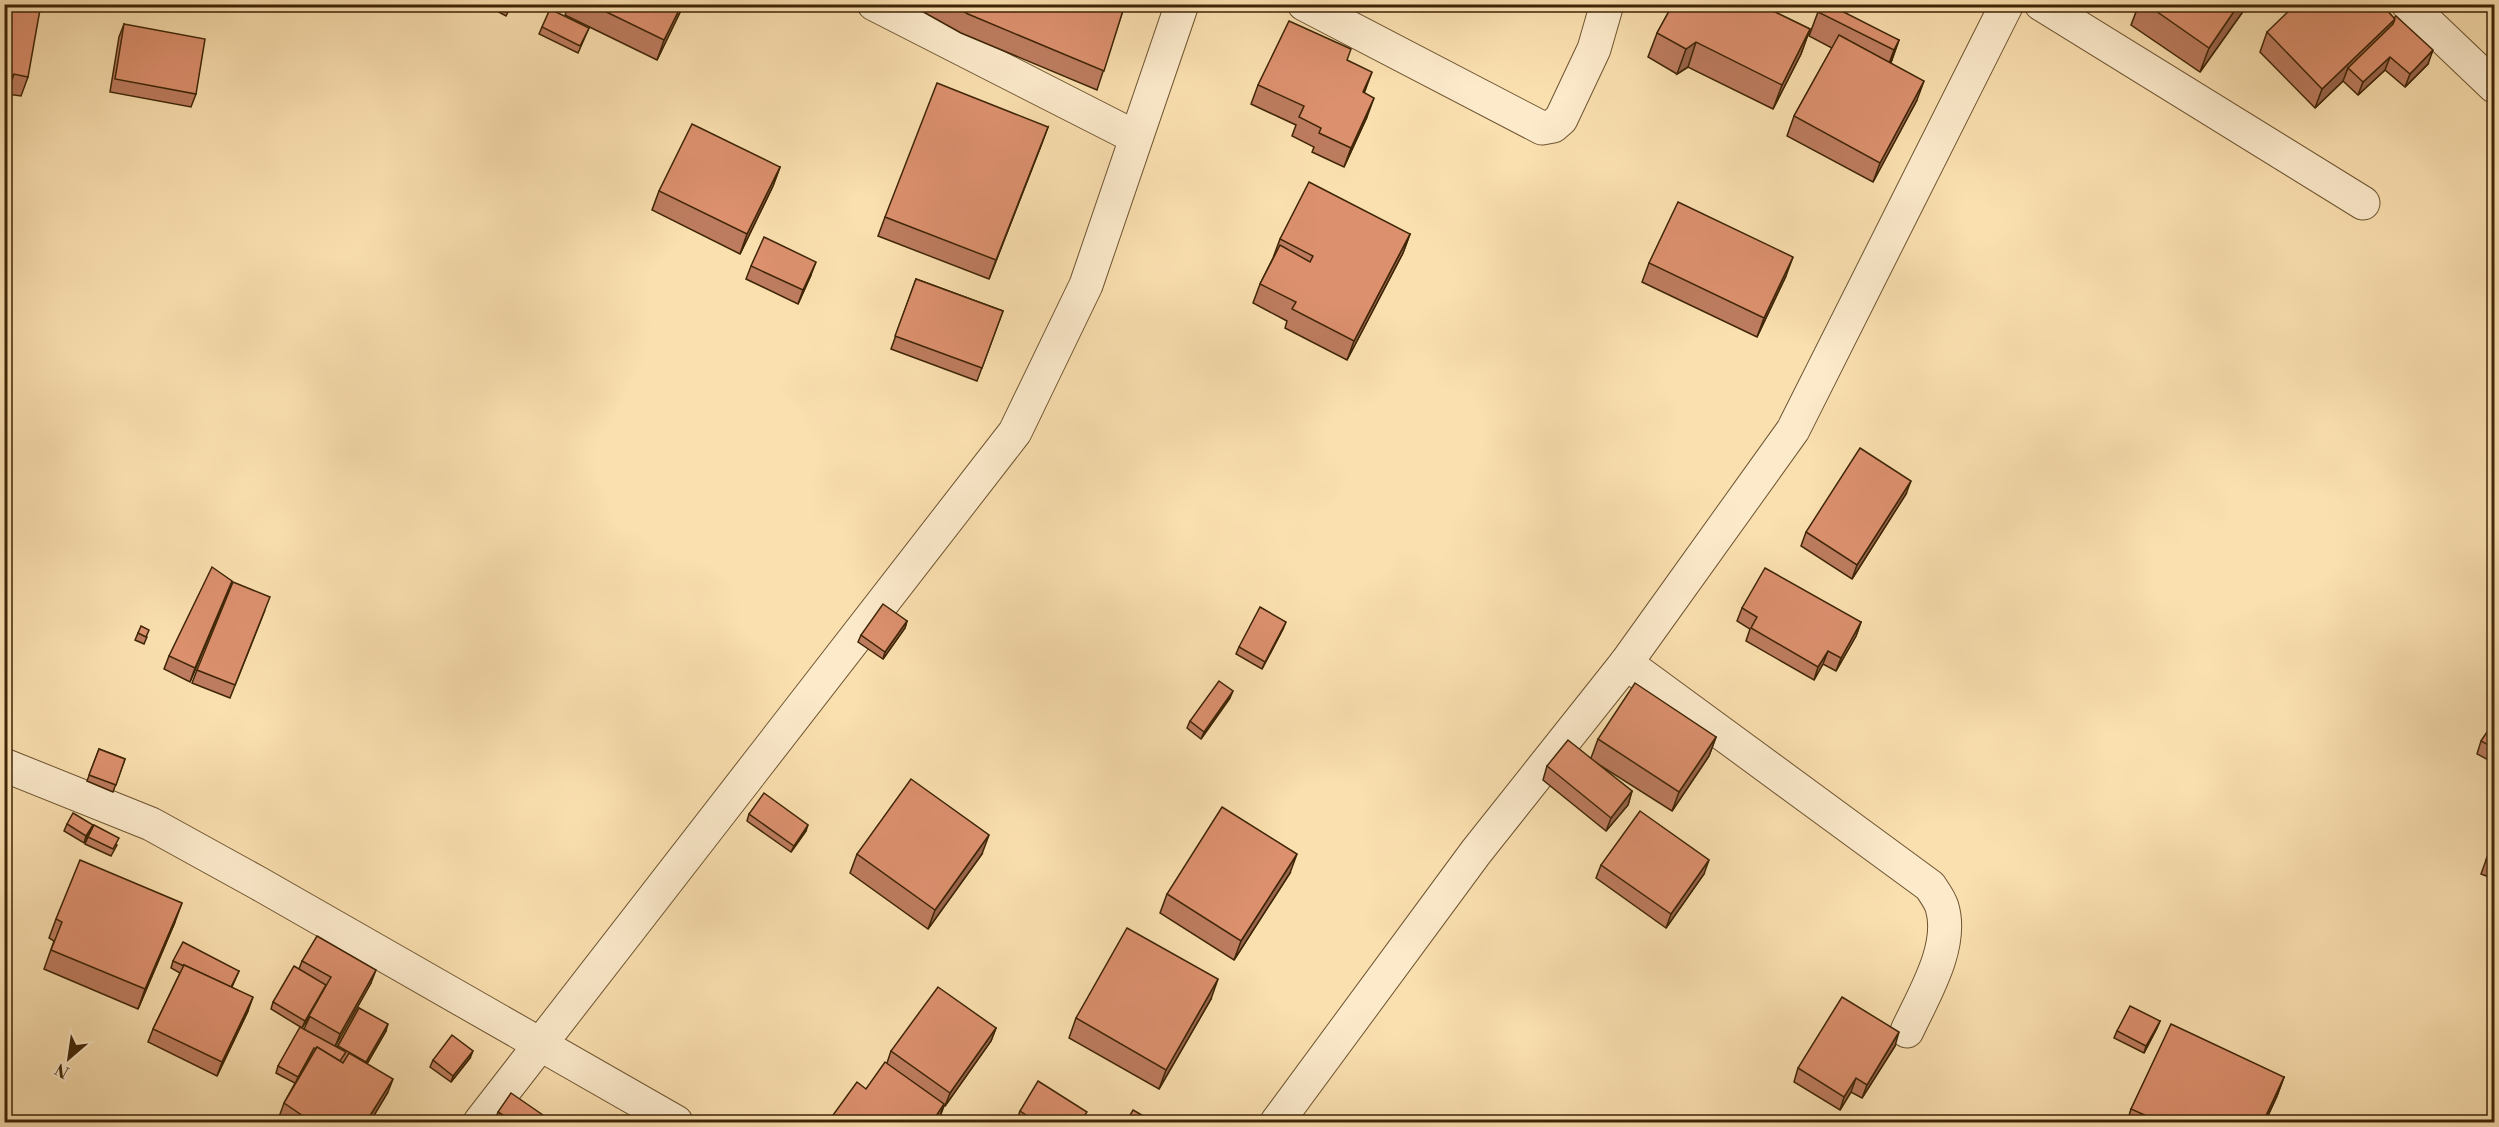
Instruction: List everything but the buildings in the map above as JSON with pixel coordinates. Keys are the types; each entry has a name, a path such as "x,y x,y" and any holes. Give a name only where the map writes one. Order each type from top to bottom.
{"street":[{"path":"874,4 1135,137"},
{"path":"480,1122 1015,432 1086,285 1182,4"},
{"path":"1304,4 1542,128 1553,126 1561,119 1593,50 1607,4"},
{"path":"1277,1122 1476,852 1626,663 1793,430 2007,4"},
{"path":"2041,4 2363,203"},
{"path":"2408,4 2494,86"},
{"path":"1626,663 1930,886 1942,906 1944,933 1935,968 1907,1031"},
{"path":"4,765 151,824 676,1122"}]}
